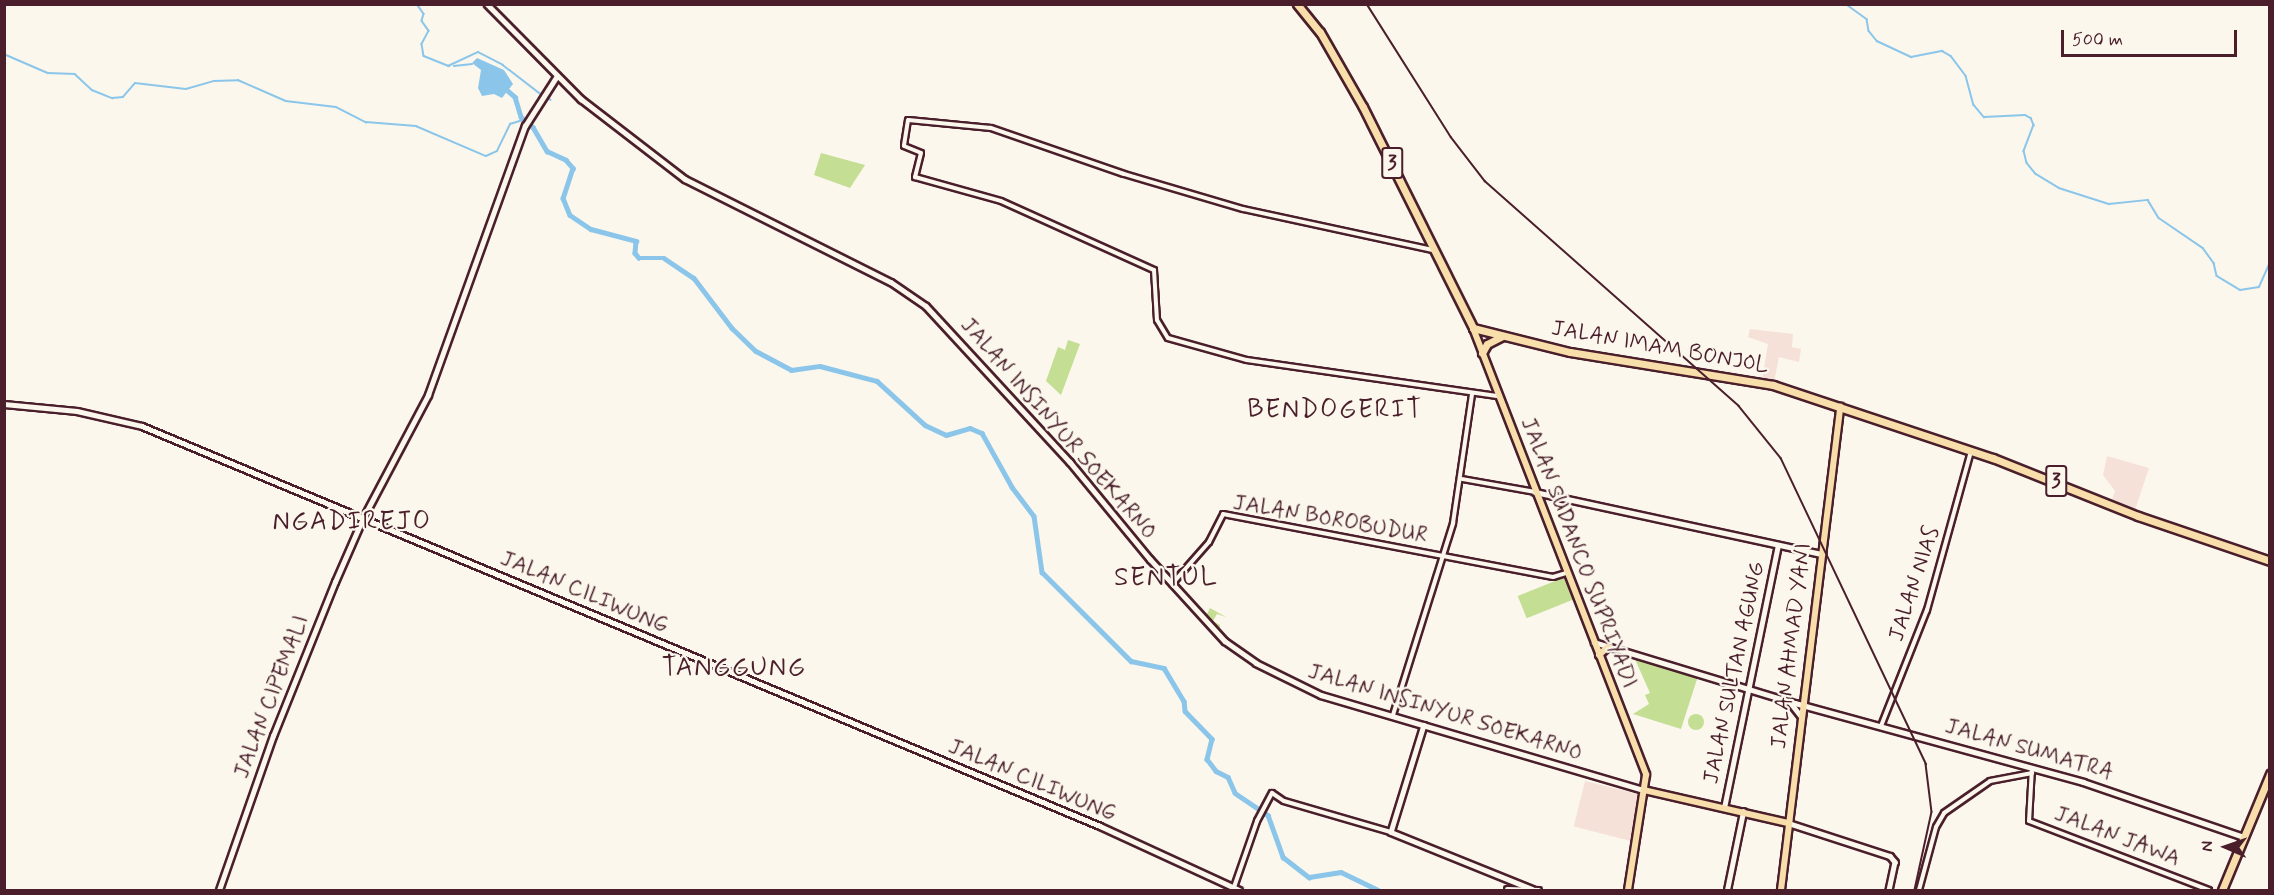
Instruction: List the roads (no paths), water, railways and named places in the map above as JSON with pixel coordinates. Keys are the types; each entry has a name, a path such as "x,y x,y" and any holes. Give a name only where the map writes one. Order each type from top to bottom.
{"highway":[{"name":"3","path":"1297,4 1312,19 1337,61 1436,250 1473,328"},
{"name":"JALAN IMAM BONJOL","path":"1473,328 1570,352 1762,382 1840,407"},
{"path":"1482,353 1491,341 1503,336"},
{"name":"3","path":"1840,407 1971,451 2270,561"},
{"path":"2222,891 2270,774"}],"main road":[{"name":"JALAN INSINYUR SOEKARNO","path":"487,4 557,76 690,182 914,296 1070,462 1172,584 1225,641 1274,675 1321,695 1644,790"},
{"name":"JALAN CIPEMALI","path":"219,891 273,736 363,518 403,444 452,336 526,123 557,76"},
{"name":"JALAN SUDANCO SUPRIYADI","path":"1473,328 1646,776 1628,891"},
{"name":"JALAN CILIWUNG","path":"4,404 77,411 142,426 1100,826 1234,888"},
{"name":"JALAN AHMAD YANI","path":"1781,891 1819,554 1840,407"},
{"path":"1535,492 1819,554"},
{"name":"JALAN SULTAN AGUNG","path":"1724,808 1778,545"},
{"name":"JALAN SUMATRA","path":"1594,642 1802,705 1882,724 2032,771 2148,802 2244,837"},
{"path":"1599,655 1608,647"},
{"path":"1788,700 1801,716"},
{"path":"1424,725 1391,832 1538,891"},
{"path":"1646,776 1659,793"},
{"path":"1644,790 1788,823 1890,856 1894,862 1889,891"},
{"path":"1727,891 1743,812"},
{"path":"1509,880 1507,890 1532,889"}],"street":[{"path":"1436,250 1290,220 1208,198 991,128 908,120 904,146 921,153 915,177 1001,201 1154,270 1157,320 1166,336 1247,360 1498,396"},
{"path":"1393,715 1444,557 1462,478 1473,393"},
{"name":"JALAN NIAS","path":"1882,724 1919,632 1971,451"},
{"path":"1462,478 1535,492"},
{"name":"JALAN BOROBUDUR","path":"1172,584 1209,542 1222,514 1444,557"},
{"path":"1444,557 1569,580"},
{"path":"1557,577 1566,573"},
{"path":"1919,891 1944,813 1990,781 2032,771"},
{"name":"JALAN JAWA","path":"2032,771 2029,821 2209,891"},
{"path":"1234,888 1257,821 1265,801 1272,793 1284,801 1391,832"}],"water":[{"path":"477,58 504,70 513,84 502,98 494,94 482,96 478,88 481,70 472,63"}],"waterway":[{"path":"417,4 424,14 422,21 429,31 422,44 424,56 449,66"},
{"path":"1846,4 1867,19 1869,31 1877,41 1911,57 1942,51 1951,56 1966,76 1974,105 1984,117 2025,115 2031,118 2034,125 2024,151 2027,163 2036,174 2059,188 2109,204 2148,200 2159,218 2203,248 2214,263 2217,276 2240,290 2259,287 2270,262"},
{"path":"448,66 478,52 503,65 542,95"},
{"path":"4,54 48,73 75,74 92,90 112,98 123,97 135,83 186,89 214,81 238,80 286,101 336,107 366,122 416,126 486,156 497,151 510,124 523,120"},
{"path":"454,66 472,64"},
{"path":"507,90 515,97 521,117 533,127 547,151 566,160 573,168 563,198 570,215 591,229 636,241 635,253 639,258 664,258 694,278 732,328 756,351 791,370 820,366 877,381 925,425 946,435 970,428 982,433 1012,487 1034,516 1042,572 1131,661 1164,668 1184,701 1185,711 1212,739 1207,759 1216,771 1228,777 1235,793 1268,815 1283,857 1309,877 1341,872 1378,890"},
{"path":"546,96 551,100"}],"railway":[{"path":"1367,4 1451,137 1485,181 1739,406 1781,458 1926,764 1932,812 1915,890"}],"district":[{"name":"BENDOGERIT","path":"1335,411"},
{"name":"NGADIREJO","path":"352,523"},
{"name":"SENTUL","path":"1166,579"},
{"name":"TANGGUNG","path":"734,669"}]}
